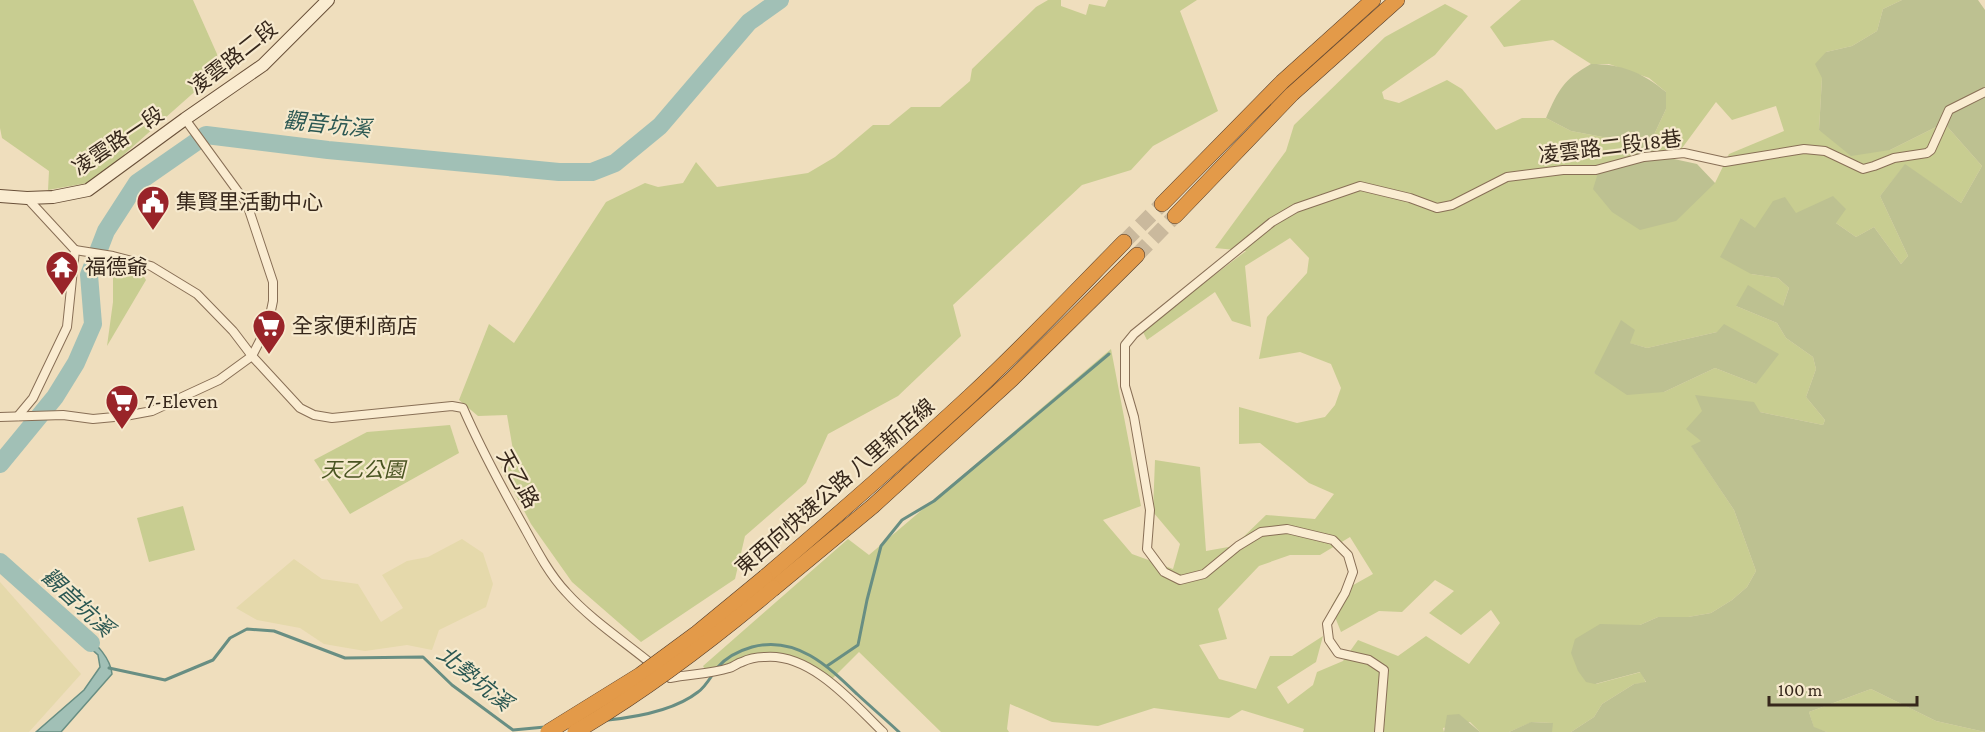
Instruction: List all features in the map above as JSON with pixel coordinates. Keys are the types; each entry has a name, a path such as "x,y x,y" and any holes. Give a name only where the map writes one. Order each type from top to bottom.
{"highway":[{"path":"1362,20 1373,0"},
{"path":"1175,216 1311,55 1362,20 1397,0"},
{"path":"1162,204 1255,120"},
{"name":"東西向快速公路 八里新店線","path":"575,732 631,698 714,639 839,514 1020,348 1124,243"},
{"name":"東西向快速公路 八里新店線","path":"548,732 640,675 770,583 873,506 1012,379 1137,255"}],"street":[{"name":"凌雲路二段","path":"188,124 263,65 328,0"},
{"name":"凌雲路二段18巷","path":"1379,732 1384,670 1369,660 1338,653 1329,640 1327,624 1353,572 1348,555 1333,540 1287,529 1261,532 1238,546 1204,574 1180,580 1164,572 1147,549 1150,510 1134,417 1125,387 1125,345 1134,334 1272,222 1296,208 1360,186 1410,198 1437,208 1452,205 1507,177 1563,170 1596,170 1644,157 1684,153 1725,162 1804,149 1825,151 1863,169 1894,158 1927,153 1935,146 1949,110 1985,92"},
{"path":"0,417 45,414 93,419 152,411 219,380 252,356 268,325 273,301 273,282 247,204 188,124"},
{"name":"凌雲路一段","path":"0,196 52,197 88,190 188,124"},
{"path":"18,416 33,398 67,327 75,250 27,198"},
{"name":"天乙路","path":"75,250 113,256 151,266 197,294 227,324 252,356 300,408 314,415 332,418 452,406 463,408 488,464 531,539 566,593 601,624 670,678 731,668 742,662 765,657 780,658 818,673 836,686 883,732"}],"shaded area":[{"path":"462,539 483,553 493,584 486,607 439,630 432,650 407,645 365,651 324,644 300,628 257,620 236,608 294,559 322,579 358,584 381,622 403,608 382,575 407,561 428,557"},
{"path":"0,582 81,674 29,732 0,732"}],"green space":[{"path":"0,0 193,0 217,54 218,71 93,182 48,190 49,171 2,138 0,128"},
{"path":"1048,0 1061,0 1061,6 1086,15 1089,4 1105,7 1108,0 1197,0 1180,11 1218,111 1153,146 1131,170 1082,185 953,305 961,336 898,396 828,434 806,483 745,536 735,579 641,642 572,582 531,524 501,467 514,456 507,415 478,416 459,400 489,324 514,343 606,202 645,183 658,187 683,183 696,162 717,187 808,173 835,157 873,125 889,125 911,107 940,107 970,81 972,69 1036,7"},
{"path":"1521,0 1902,0 1883,9 1877,31 1852,46 1826,52 1819,130 1890,150 1944,123 1982,166 1961,203 1905,165 1880,196 1908,256 1901,264 1874,227 1856,237 1836,223 1795,214 1755,229 1741,218 1751,274 1778,278 1789,288 1783,306 1736,306 1777,323 1786,338 1813,357 1816,369 1806,397 1825,420 1823,425 1760,412 1702,411 1702,441 1692,447 1734,510 1756,571 1747,587 1711,613 1688,617 1658,617 1640,625 1627,625 1596,684 1641,672 1646,683 1634,684 1602,704 1594,717 1571,732 1552,732 1552,723 1532,722 1509,732 1480,732 1470,722 1443,728 1444,732 1303,732 1304,729 1242,710 1229,718 1154,708 1098,726 1052,722 1010,704 1007,729 1009,732 941,732 859,652 832,679 778,655 709,676 703,666 848,539 869,555 1111,349 1141,506 1103,520 1132,554 1173,569 1180,544 1153,512 1155,460 1200,467 1206,551 1234,546 1266,515 1315,519 1334,494 1309,483 1260,443 1239,444 1239,407 1297,423 1325,417 1335,405 1341,388 1331,364 1300,352 1259,359 1267,317 1307,273 1309,258 1290,238 1245,266 1251,327 1232,321 1215,292 1147,340 1142,330 1246,251 1215,248 1286,151 1294,125 1385,37 1445,4 1468,16 1435,55 1382,92 1384,99 1399,103 1447,80 1462,89 1496,130 1522,118 1546,118 1571,131 1624,141 1636,154 1629,165 1715,183 1729,154 1784,131 1776,106 1732,120 1716,102 1674,159 1653,148 1652,139 1666,109 1666,92 1649,78 1609,64 1591,64 1553,40 1504,47 1490,27","holes":["1634,330 1629,343 1647,348 1717,332 1756,384 1715,368 1664,392 1594,373","1350,537 1373,574 1339,593 1331,607 1341,632 1379,611 1402,612 1435,580 1454,591 1429,613 1461,635 1491,610 1500,623 1469,664 1426,636 1398,656 1358,640 1343,661 1317,672 1313,685 1288,704 1277,687 1316,662 1323,636 1292,656 1270,656 1256,689 1219,679 1199,645 1227,639 1218,609 1259,566 1290,555 1320,555"]},
{"path":"1902,0 1978,0 1985,10 1985,732 1936,721 1871,689 1809,712 1814,727 1827,732 1571,732 1594,717 1602,704 1634,684 1646,682 1640,672 1595,684 1586,682 1578,671 1571,653 1575,639 1600,624 1640,625 1658,617 1688,617 1711,613 1747,587 1756,571 1734,510 1691,446 1701,441 1686,429 1702,411 1695,395 1754,402 1760,412 1823,425 1825,420 1806,397 1816,369 1813,357 1786,338 1777,323 1736,306 1748,285 1783,306 1789,288 1778,278 1751,274 1720,257 1741,218 1755,228 1773,201 1785,197 1796,213 1833,196 1846,209 1836,223 1856,237 1874,227 1901,264 1908,256 1880,196 1905,164 1961,203 1982,166 1944,123 1890,150 1851,156 1819,130 1822,78 1815,64 1826,52 1852,46 1877,31 1883,9"},
{"path":"1591,64 1631,70 1666,92 1666,109 1652,139 1653,148 1674,159 1697,164 1715,183 1676,221 1640,230 1612,212 1593,189 1598,173 1629,165 1636,154 1624,141 1571,131 1546,118 1568,80"},
{"path":"113,267 141,272 146,280 107,346 113,302"},
{"path":"1621,320 1635,330 1630,343 1647,348 1717,332 1724,324 1779,354 1756,384 1715,368 1664,392 1627,395 1594,373"},
{"name":"天乙公園","path":"450,425 459,453 350,514 314,460 367,432"},
{"path":"183,506 195,550 149,562 137,518"},
{"path":"1871,689 1936,721 1985,732 1827,732 1814,728 1809,712"},
{"path":"1459,714 1480,732 1444,732 1447,715"},
{"path":"1531,722 1553,723 1552,732 1509,732"}],"water":[{"path":"74,623 103,653 112,674 61,732 36,732 84,690 100,667 98,655 71,631"}],"waterway":[{"name":"觀音坑溪","path":"0,464 55,397 76,363 93,324 89,275 106,231 137,183 206,135 328,150 559,172 592,172 615,163 660,126 749,22 780,0"},
{"path":"827,666 858,645 881,546 902,520 934,501 1109,354"},
{"name":"觀音坑溪","path":"0,562 91,643"},
{"name":"北勢坑溪","path":"109,668 165,680 213,660 230,638 247,629 274,631 345,658 423,657 452,685 513,730 545,727"},
{"name":"北勢坑溪","path":"717,668 733,655 752,647 768,644 797,649 810,655 835,673 899,732"},
{"name":"北勢坑溪","path":"608,720 643,715 678,704 700,690 713,674"}],"tunnel":[{"path":"1124,242 1162,204"},
{"path":"1137,255 1175,216"}],"place":[{"name":"集賢里活動中心","path":"153,231"},
{"name":"福德爺","path":"62,296"},
{"name":"全家便利商店","path":"269,355"},
{"name":"7-Eleven","path":"122,430"}]}
